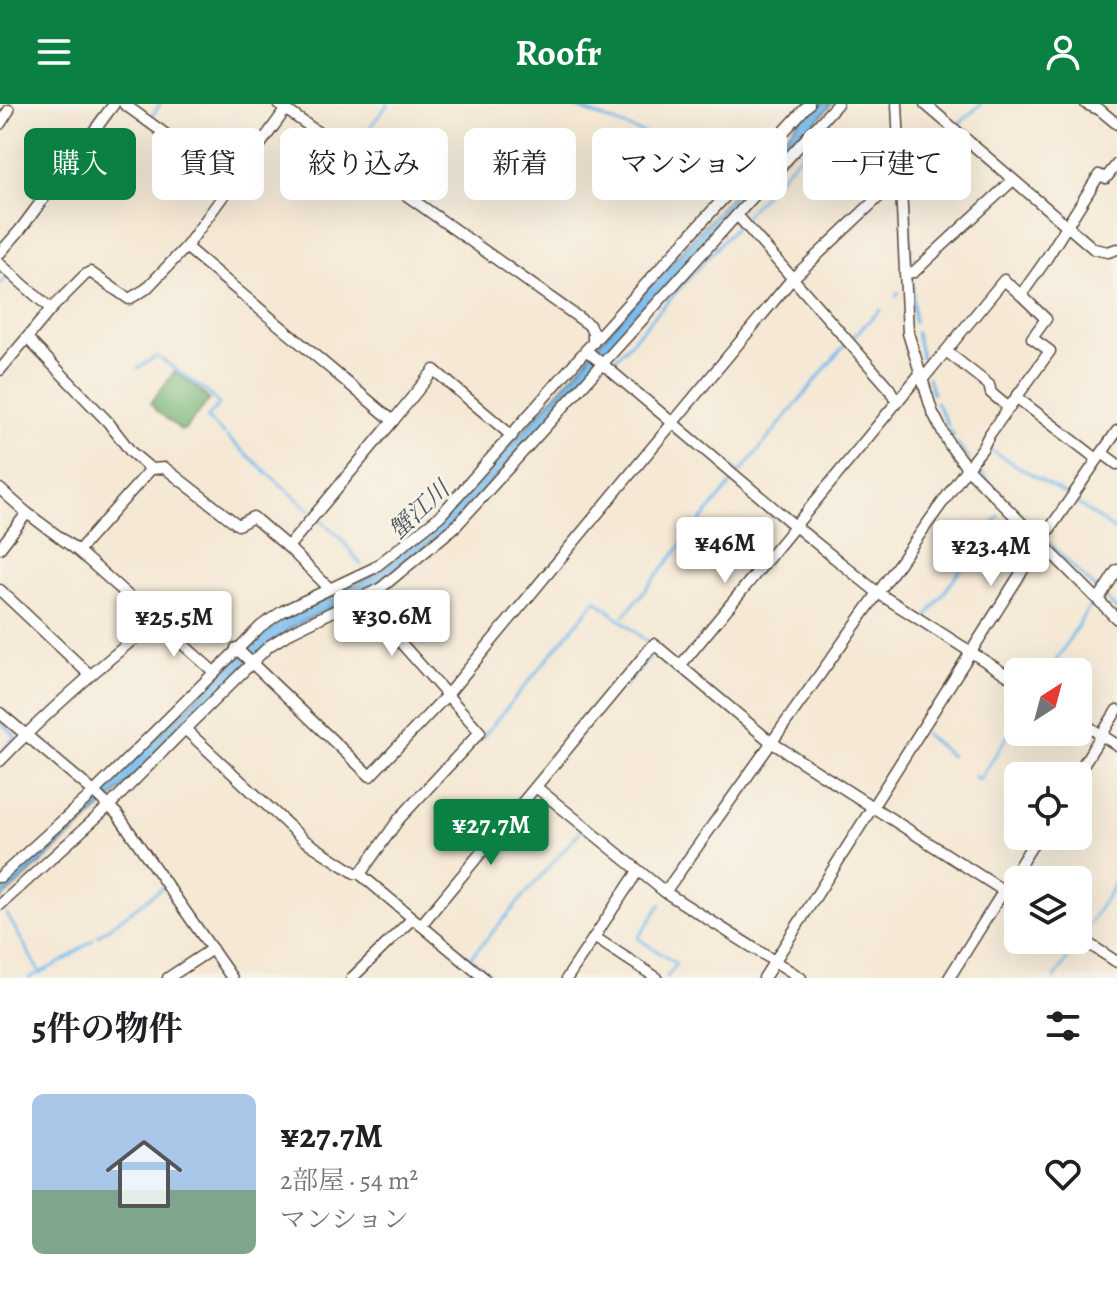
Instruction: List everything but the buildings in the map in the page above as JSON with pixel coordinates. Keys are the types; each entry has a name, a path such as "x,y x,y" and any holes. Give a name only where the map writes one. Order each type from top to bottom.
{"street":[{"path":"0,253 114,104"},
{"path":"124,104 157,128"},
{"path":"0,877 94,792 261,626 283,611 374,568 440,516 809,104"},
{"path":"0,905 108,807 269,646 381,588 456,526 837,104"},
{"path":"897,104 898,128"},
{"path":"925,104 1094,249 1108,252 1117,249"},
{"path":"1086,104 1100,110 1117,124"},
{"path":"264,135 282,107 589,325 593,333 589,348"},
{"path":"0,124 9,110"},
{"path":"1021,295 1099,175 1106,178 1117,164"},
{"path":"905,273 914,272 1013,180"},
{"path":"0,370 51,309 90,272 129,299 146,289 186,247 221,200"},
{"path":"237,649 370,776 447,695 792,279 875,200"},
{"path":"902,200 908,333 932,411 949,444 967,468 1117,619"},
{"path":"737,215 889,388 897,402"},
{"path":"186,247 393,421"},
{"path":"0,264 51,309"},
{"path":"665,892 1050,351 1032,338 1046,319 1004,280 946,351 897,402 680,666"},
{"path":"27,338 108,422 131,452 151,469"},
{"path":"589,348 601,364 878,593 1004,673"},
{"path":"946,351 989,385 991,393 1009,408"},
{"path":"288,547 434,370 512,436"},
{"path":"1016,397 1100,456 1117,464"},
{"path":"764,978 1040,543 1117,431"},
{"path":"78,551 151,469 165,468 238,525 253,517 330,589"},
{"path":"0,489 78,551 214,672"},
{"path":"0,548 27,513"},
{"path":"1098,600 1117,570"},
{"path":"0,590 90,675"},
{"path":"360,874 399,819 480,732 361,598"},
{"path":"0,761 90,675 156,621"},
{"path":"352,978 416,922 536,787 654,644 771,742 1004,891 949,978"},
{"path":"1085,762 1117,710"},
{"path":"0,713 118,815 232,978"},
{"path":"185,729 304,840 360,874 484,978"},
{"path":"1092,729 1117,745"},
{"path":"536,787 665,892 801,978"},
{"path":"567,978 638,871"},
{"path":"594,937 657,978"},
{"path":"1092,946 1117,962"},
{"path":"168,978 212,949"}],"green space":[{"path":"175,371 209,400 181,430 151,403"}],"water":[{"path":"814,104 832,104 810,128 803,128 803,136 787,154 787,134"},
{"path":"727,200 746,200 453,525 378,584 289,629 0,900 0,884 95,799 259,634 284,618 372,576 444,519 587,360 592,350"}],"waterway":[{"path":"151,118 160,104"},
{"path":"370,128 388,104"},
{"path":"567,104 630,128"},
{"path":"957,126 981,104"},
{"path":"745,216 831,121"},
{"path":"908,200 909,222"},
{"path":"611,366 738,224"},
{"path":"910,229 911,266"},
{"path":"0,284 9,277"},
{"path":"912,279 914,322"},
{"path":"896,296 899,292"},
{"path":"851,339 880,310"},
{"path":"916,333 925,370"},
{"path":"730,465 740,473 846,343"},
{"path":"138,368 157,356 206,391 219,404 207,419 224,434"},
{"path":"928,378 933,394"},
{"path":"936,402 948,425"},
{"path":"950,430 954,436"},
{"path":"227,437 313,513"},
{"path":"957,443 969,459"},
{"path":"989,449 1066,495"},
{"path":"975,466 1037,531"},
{"path":"624,616 734,480"},
{"path":"1074,501 1117,532"},
{"path":"926,618 999,516"},
{"path":"317,517 340,537 361,565"},
{"path":"1049,543 1097,590"},
{"path":"1105,597 1117,610"},
{"path":"482,738 596,600 650,644"},
{"path":"1058,658 1091,604"},
{"path":"625,686 654,653"},
{"path":"0,722 16,736 0,754"},
{"path":"34,734 82,771"},
{"path":"925,734 951,756"},
{"path":"974,776 979,780 1004,742"},
{"path":"470,958 582,829"},
{"path":"396,832 369,872 420,917"},
{"path":"1092,920 1117,880"},
{"path":"98,936 163,887"},
{"path":"661,904 638,938 676,964 667,977"},
{"path":"7,914 40,973"},
{"path":"428,924 494,978"},
{"path":"29,978 65,960 93,940"},
{"path":"1055,978 1070,954"}],"water label":[{"name":"蟹江川","path":"419,510"}]}
